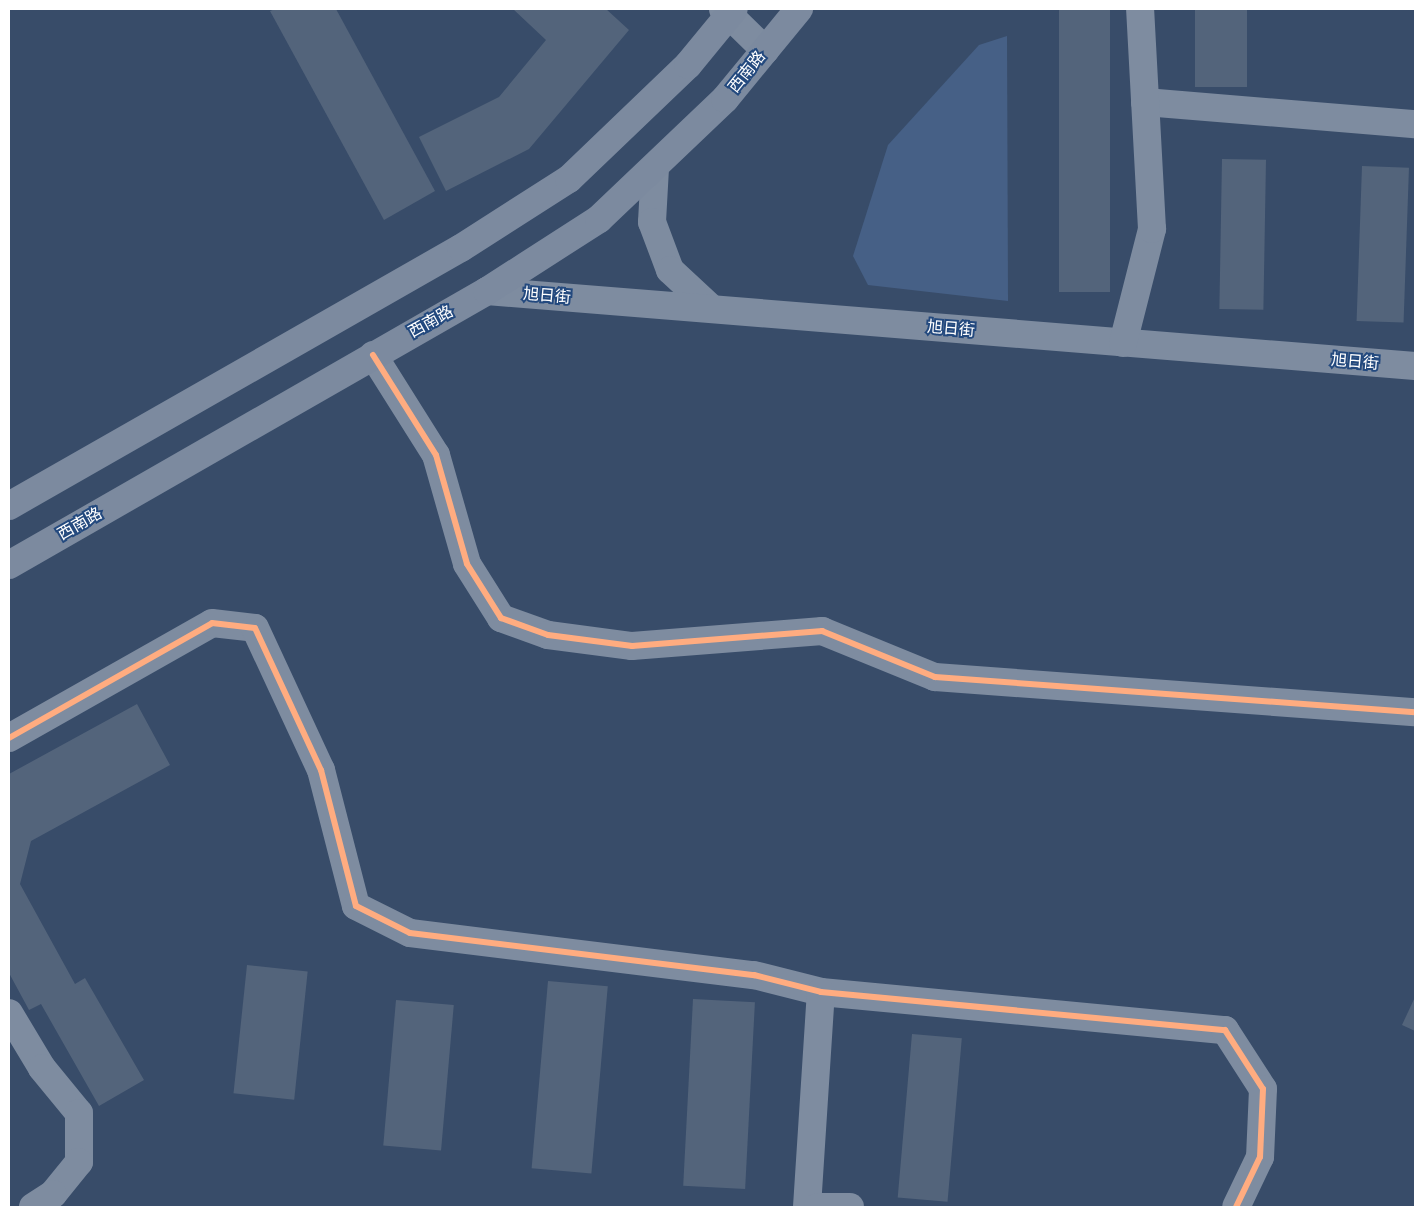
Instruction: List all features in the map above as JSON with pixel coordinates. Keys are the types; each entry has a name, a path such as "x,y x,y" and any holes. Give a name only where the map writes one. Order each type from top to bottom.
{"main road":[{"name":"西南路","path":"9,565 372,355 487,291 599,220 725,99 799,9"},
{"path":"9,506 461,248 569,179 688,66 729,11"}],"street":[{"path":"1123,343 1152,229 1140,9"},
{"path":"729,11 765,50"},
{"path":"1145,102 1415,124"},
{"path":"655,168 652,222 670,270 712,309"},
{"name":"旭日街","path":"487,291 1415,366"},
{"path":"372,355 436,455 467,564 501,618 548,635 632,646 822,631 935,677 1415,712"},
{"path":"9,738 212,623 255,628 321,770 356,906 410,933 754,975 822,992 1225,1030 1263,1089 1260,1157 1236,1207"},
{"path":"807,1207 822,992"},
{"path":"9,1013 42,1068 79,1113 79,1162 52,1194 33,1207"},
{"path":"818,1207 850,1207"}],"water":[{"path":"1007,36 1008,301 868,285 853,256 888,145 979,45"}],"building":[{"path":"275,9 336,9 435,191 384,220 270,11"},
{"path":"513,9 606,9 629,30 529,149 446,191 419,137 499,97 546,40"},
{"path":"1059,9 1110,9 1110,292 1059,292"},
{"path":"1195,9 1247,9 1247,87 1195,87"},
{"path":"1222,159 1266,160 1263,310 1219,309"},
{"path":"1362,166 1409,168 1404,323 1357,321"},
{"path":"137,704 170,765 31,841 20,884 75,984 85,978 144,1080 99,1106 41,1004 29,1010 9,973 9,774"},
{"path":"247,965 308,971 294,1100 234,1093"},
{"path":"548,981 608,986 591,1174 532,1168"},
{"path":"1415,997 1415,1031 1402,1025"},
{"path":"693,999 755,1002 745,1189 683,1186"},
{"path":"396,1000 454,1005 441,1150 383,1145"},
{"path":"912,1034 962,1038 948,1202 898,1197"}],"cycle path":[{"path":"373,355 436,455 467,564 501,618 548,635 632,646 822,631 935,677 1415,712"},
{"path":"9,738 212,623 255,628 321,770 356,906 410,933 754,975 821,992 1225,1030 1263,1089 1260,1157 1236,1207"}]}
